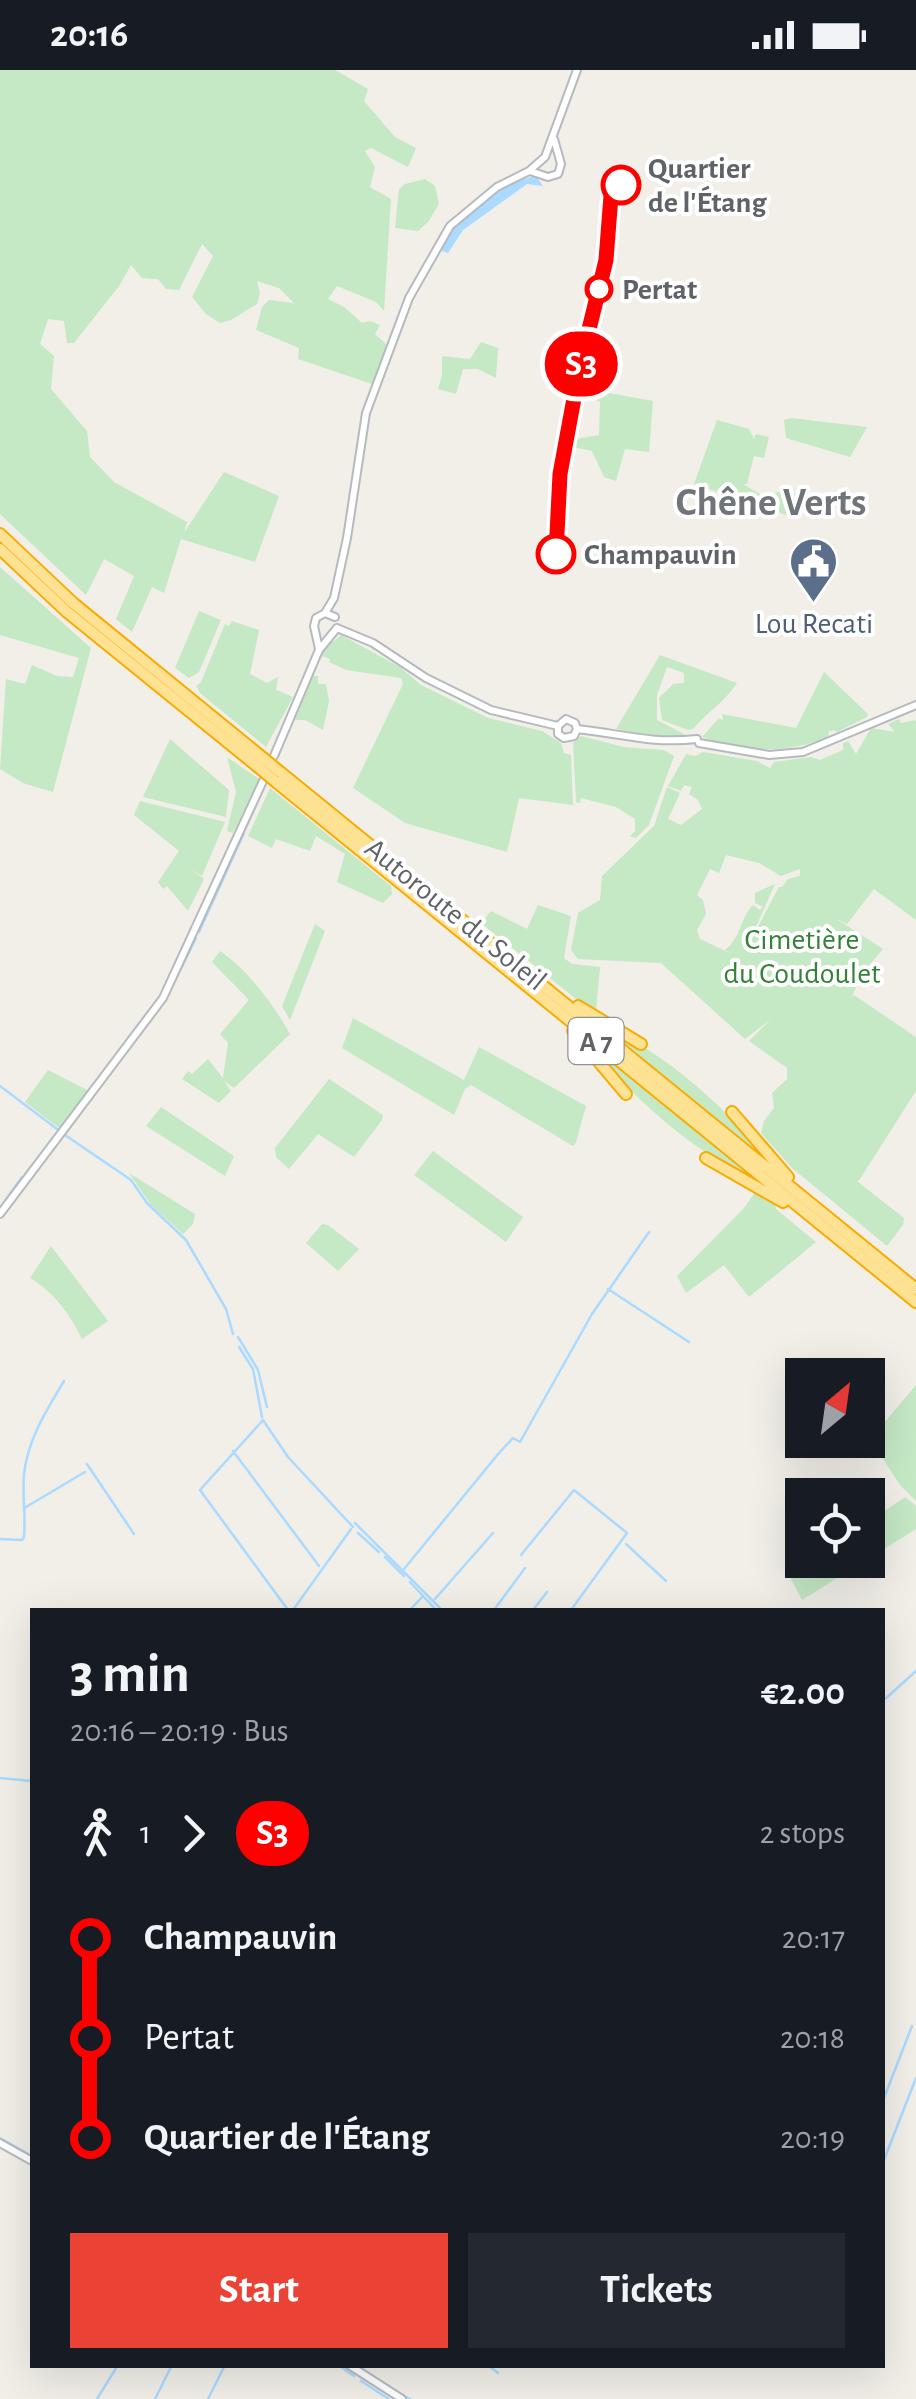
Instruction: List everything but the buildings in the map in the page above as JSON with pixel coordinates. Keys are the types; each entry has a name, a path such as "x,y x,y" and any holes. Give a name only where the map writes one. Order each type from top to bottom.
{"highway":[{"name":"Autoroute du Soleil","path":"0,534 73,603 265,760 273,778 530,988 916,1289"},
{"name":"Autoroute du Soleil","path":"0,549 66,611 265,760"},
{"name":"Autoroute du Soleil","path":"273,778 475,930 916,1302"},
{"path":"475,930 493,938 570,1001 641,1044"},
{"path":"530,988 590,1048 626,1094"},
{"path":"732,1112 828,1224"},
{"path":"706,1158 828,1224"}],"main road":[{"path":"542,164 577,70"},
{"path":"542,164 550,178 558,174 561,167 554,138"},
{"path":"319,650 315,621 328,610 347,538 366,413 409,298 450,226 503,183 557,158"},
{"path":"328,610 335,617 337,628"},
{"path":"265,760 319,650 337,628"},
{"path":"337,628 374,643 426,678 491,710 558,726"},
{"path":"318,634 328,636"},
{"path":"577,729 574,736 564,738 558,734 561,721 570,719 577,729 648,742 685,743 688,747 699,743 769,755 803,752 916,705"},
{"path":"0,1214 163,998 273,778"},
{"path":"0,2143 30,2159"},
{"path":"354,2368 402,2399"}],"green space":[{"path":"0,70 335,70 368,89 364,101 395,137 416,148 408,167 371,148 365,151 375,167 370,187 391,199 384,311 376,302 337,286 328,299 362,323 380,325 375,334 387,345 372,384 298,359 299,348 256,330 262,307 269,300 294,303 279,288 257,281 257,304 231,320 220,323 206,314 192,297 213,256 202,244 179,290 166,289 158,279 142,278 131,265 74,343 67,343 64,321 48,319 40,344 54,356 51,389 87,431 90,457 114,482 187,522 184,533 224,472 279,496 255,562 181,539 164,593 152,587 132,632 116,619 134,576 104,559 86,595 0,514"},
{"path":"425,179 435,186 439,204 428,222 418,231 395,228 399,189"},
{"path":"481,342 498,348 496,378 478,369 463,369 456,394 438,389 442,356 470,359"},
{"path":"593,390 653,401 649,452 625,449 616,481 604,477 592,451 574,447 576,439 599,435 600,402 592,398"},
{"path":"717,420 749,429 754,439 756,434 769,437 764,458 754,456 747,484 743,484 765,497 786,489 798,495 798,519 694,484"},
{"path":"784,420 867,427 850,457 786,438"},
{"path":"0,567 91,648 53,792 23,783 0,769 6,679 25,684 32,665 57,676 73,677 79,658 0,635"},
{"path":"199,611 221,620 199,672 189,678 175,668"},
{"path":"232,621 259,630 250,674 267,683 278,677 276,690 293,697 266,747 196,686 225,624 229,626"},
{"path":"341,635 400,667 421,685 488,718 542,731 561,743 564,753 571,755 573,805 519,798 507,852 405,823 353,788 403,684 401,678 346,670 329,662 323,652"},
{"path":"660,655 737,683 688,730 662,720 659,698 673,684 684,683 684,673 667,667 657,695 657,720 688,736 654,737 616,729"},
{"path":"824,672 867,717 799,746 749,748 702,737 719,718 723,721 722,714 796,728"},
{"path":"313,676 318,676 318,684 326,684 329,701 323,730 305,720 295,720"},
{"name":"Cimetière du Coudoulet","path":"899,719 901,723 916,720 916,920 874,889 847,924 835,918 883,949 865,970 851,998 854,995 916,1037 916,1091 858,1182 904,1218 887,1246 792,1168 761,1133 774,1108 772,1093 787,1079 787,1068 749,1041 771,1019 745,1039 661,963 578,959 571,950 578,913 600,900 602,876 654,826 667,787 680,793 668,819 681,825 702,809 689,794 692,787 684,785 681,791 668,786 686,754 695,756 703,752 757,761 770,768 774,762 811,757 820,760 843,750 843,743 848,741 856,754 871,728 895,732 888,724","holes":["726,855 759,863 781,876 800,869 800,876 779,887 747,947 775,884 755,893 755,903 763,907 760,910 753,905 749,910 725,950 732,954 700,939 697,930 706,914 703,900 697,895 710,869 719,873"]},
{"path":"581,736 624,747 664,750 674,756 649,825 636,838 630,836 635,831 635,819 616,807 581,798 580,803 576,802 573,743"},
{"path":"170,739 229,790 226,817 143,797"},
{"path":"227,757 259,779 233,833 227,831 236,792"},
{"path":"270,788 391,886 392,894 383,903 337,882 345,854 316,836 310,851 276,839 272,848 248,836"},
{"path":"140,801 225,822 202,876 191,869 204,879 188,911 167,886 163,889 158,882 179,851 134,815"},
{"path":"538,905 571,916 564,958 572,964 600,967 596,1011 481,923 491,911 527,929"},
{"path":"315,924 325,931 290,1020 282,1006"},
{"path":"220,951 260,989 290,1034 234,1088 224,1081 231,1091 219,1103 182,1079 208,1059 223,1078 228,1043 220,1034 249,1000 212,962"},
{"path":"353,1018 464,1080 479,1047 586,1106 576,1142 573,1146 471,1085 465,1089 454,1115 342,1048"},
{"path":"607,1029 651,1052 694,1084 767,1159"},
{"path":"592,1047 754,1179 709,1154 666,1122"},
{"path":"48,1070 89,1091 59,1128 25,1102"},
{"path":"329,1079 383,1115 382,1120 354,1157 318,1134 289,1169 276,1157 275,1148"},
{"path":"161,1107 234,1156 225,1176 146,1126"},
{"path":"433,1151 523,1217 506,1242 414,1175"},
{"path":"129,1173 195,1214 193,1224 183,1234 151,1205"},
{"path":"757,1189 816,1242 749,1297 724,1265 686,1293 677,1276 745,1207"},
{"path":"322,1224 359,1249 338,1271 306,1243"},
{"path":"51,1246 108,1321 82,1339 61,1304 30,1278"},
{"path":"916,1385 916,1501 882,1458 885,1422"},
{"path":"905,1497 916,1506 916,1529 885,1548 885,1511"},
{"path":"791,1578 837,1578 802,1600"}],"water":[{"path":"536,176 543,186 527,184 463,230 448,253 439,250 481,203 508,186"}],"waterway":[{"path":"248,822 266,783"},
{"path":"197,918 254,792"},
{"path":"199,932 244,833"},
{"path":"172,987 196,938"},
{"path":"156,1012 169,993"},
{"path":"135,1040 146,1026"},
{"path":"0,1086 57,1129"},
{"path":"64,1134 99,1088"},
{"path":"27,1172 69,1117"},
{"path":"65,1135 131,1180 147,1203 186,1240 226,1309 233,1334"},
{"path":"0,1208 22,1177"},
{"path":"404,1569 499,1453 513,1438 520,1442 592,1314 649,1232"},
{"path":"608,1289 689,1342"},
{"path":"238,1337 258,1370 267,1407"},
{"path":"239,1347 253,1369 262,1417"},
{"path":"0,1539 24,1537 24,1482 29,1449 64,1381"},
{"path":"287,1608 200,1490 263,1420 288,1457 353,1527"},
{"path":"233,1451 319,1566"},
{"path":"87,1464 134,1534"},
{"path":"26,1507 85,1472"},
{"path":"521,1555 574,1490 627,1533 572,1608"},
{"path":"355,1523 440,1608"},
{"path":"294,1608 351,1529"},
{"path":"358,1533 379,1552"},
{"path":"435,1599 493,1533"},
{"path":"626,1544 666,1581"},
{"path":"385,1557 404,1576"},
{"path":"495,1608 525,1568"},
{"path":"410,1582 434,1608"},
{"path":"535,1608 547,1592"},
{"path":"412,1608 423,1596"},
{"path":"885,1699 916,1671"},
{"path":"0,1778 30,1781"},
{"path":"885,2095 912,2026"},
{"path":"885,2157 916,2078"},
{"path":"0,2138 30,2155"},
{"path":"97,2399 116,2368"},
{"path":"155,2399 170,2368"},
{"path":"208,2399 224,2368"},
{"path":"342,2368 354,2376"},
{"path":"361,2368 379,2381"},
{"path":"492,2368 498,2373"},
{"path":"361,2381 389,2399"},
{"path":"390,2388 410,2399"}],"bus line":[{"name":"S3","path":"556,554 560,474 580,366 606,260 612,183 621,185"}],"place":[{"name":"Quartier de l'Étang","path":"621,185"},
{"name":"Pertat","path":"599,289"},
{"name":"Champauvin","path":"556,554"},
{"name":"Lou Recati","path":"814,604"}],"district":[{"name":"Chêne Verts","path":"771,501"}]}
